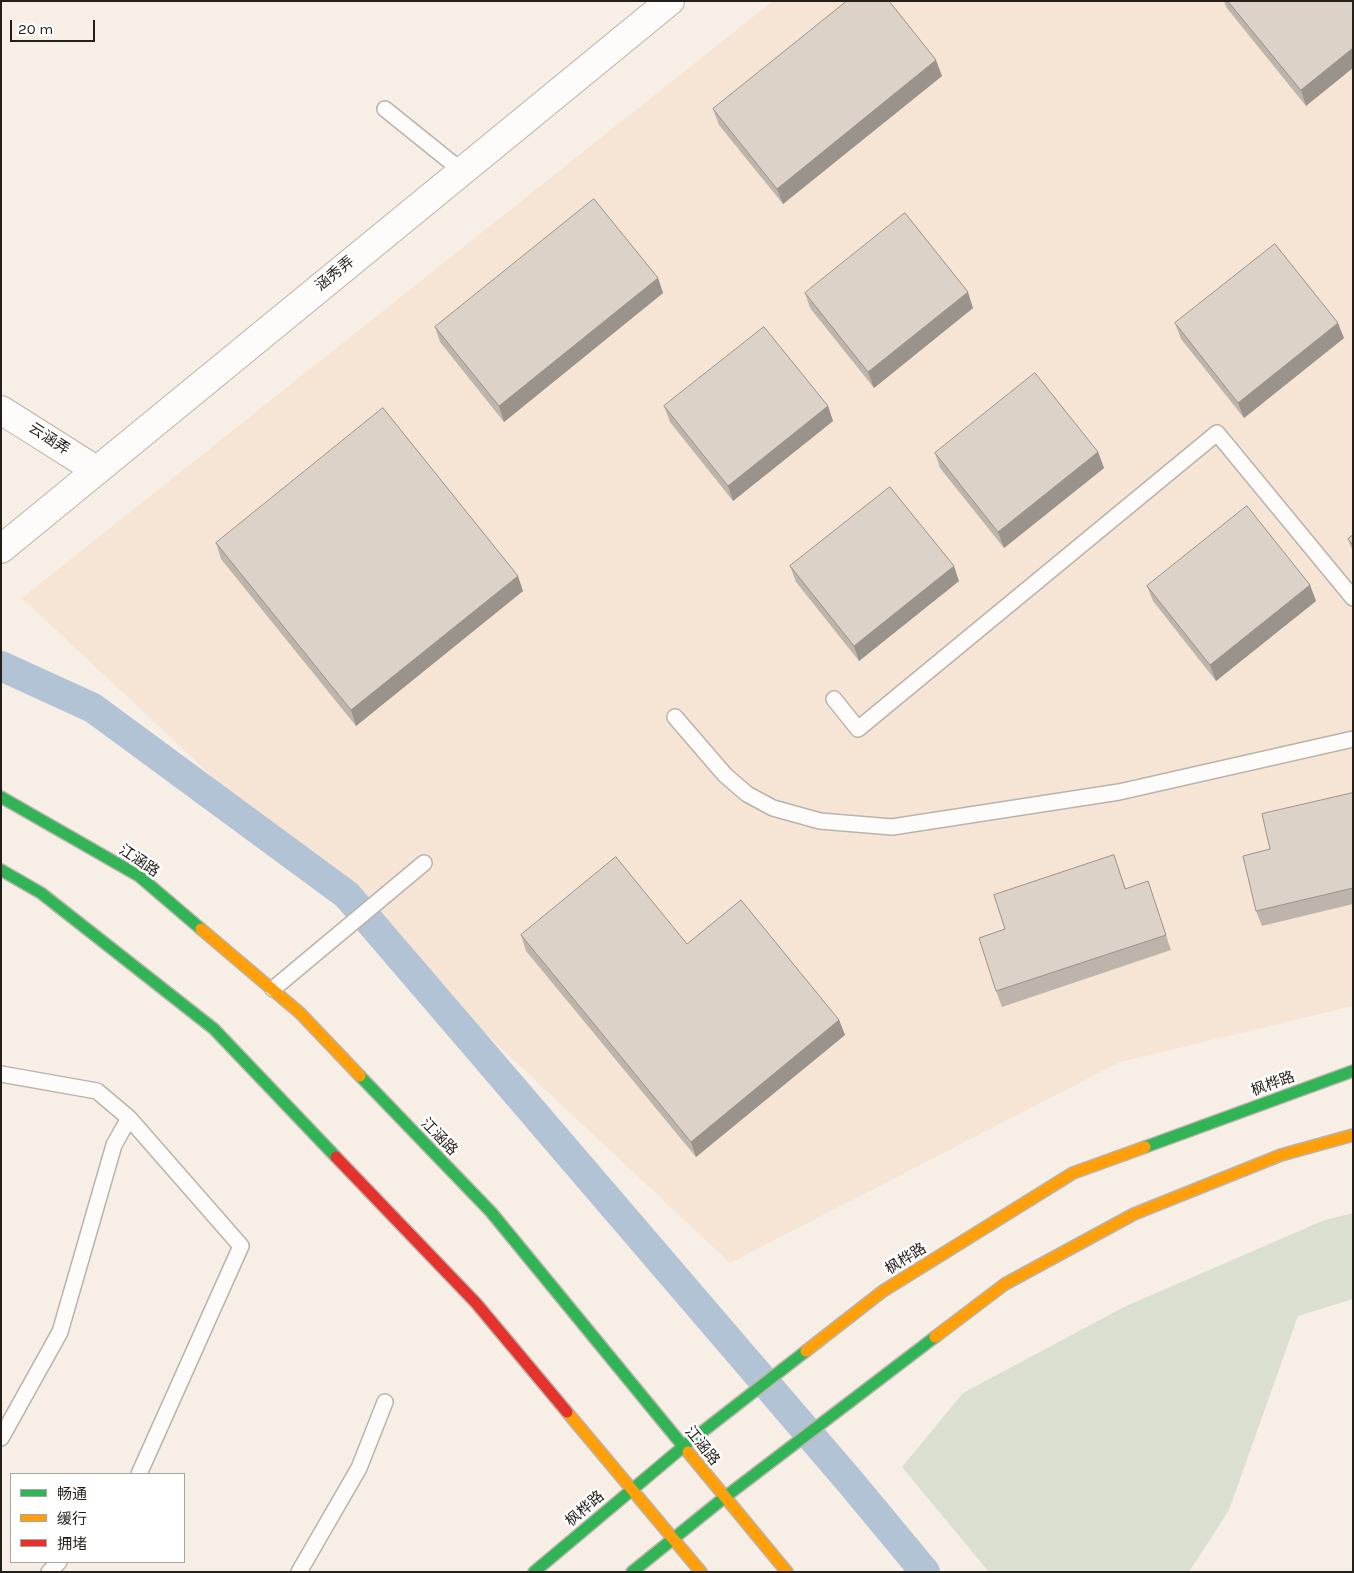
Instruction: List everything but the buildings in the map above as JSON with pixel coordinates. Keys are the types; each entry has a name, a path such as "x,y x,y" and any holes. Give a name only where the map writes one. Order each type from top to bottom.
{"main road":[{"name":"江涵路","path":"1,797 139,876 300,1013 491,1212 787,1572"},
{"path":"1,870 40,894 214,1029 476,1303 701,1572"},
{"name":"枫桦路","path":"534,1572 684,1446 883,1291 1073,1173 1353,1071"},
{"path":"632,1572 672,1537 725,1496 1005,1284 1134,1214 1282,1155 1353,1135"}],"street":[{"name":"涵秀弄","path":"1,548 670,1"},
{"name":"云涵弄","path":"1,410 96,470"}],"lane":[{"path":"385,109 462,171"},
{"path":"834,699 858,729 1217,433 1353,598"},
{"path":"675,716 726,775 747,794 773,808 820,821 892,827 1119,792 1353,739"},
{"path":"272,989 424,863"},
{"path":"1,1074 97,1091 129,1118 241,1246 139,1473"},
{"path":"1,1438 60,1332 114,1145 129,1118"},
{"path":"299,1572 360,1468 385,1402"},
{"path":"49,1572 58,1563"}],"shaded area":[{"path":"773,1 1353,1 1353,1006 1120,1062 730,1263 22,598"}],"green space":[{"path":"1353,1213 1353,1299 1298,1316 1229,1510 1189,1572 989,1572 902,1467 963,1393 1124,1307 1322,1221"}],"waterway":[{"path":"1,666 93,708 347,895 852,1484 925,1572"}],"traffic: fast":[{"path":"1,797 139,876 201,929"},
{"path":"1,870 41,893 214,1029 336,1157"},
{"path":"1145,1147 1353,1071"},
{"path":"360,1076 491,1212 688,1452"},
{"path":"632,1572 725,1497 935,1337"},
{"path":"534,1572 684,1446 806,1351"}],"traffic: slow":[{"path":"201,929 300,1013 360,1076"},
{"path":"935,1337 1005,1284 1134,1214 1281,1155 1353,1135"},
{"path":"806,1351 883,1291 1073,1173 1145,1147"},
{"path":"567,1412 701,1572"},
{"path":"688,1452 787,1572"}],"traffic: jam":[{"path":"336,1157 476,1303 567,1412"}]}
